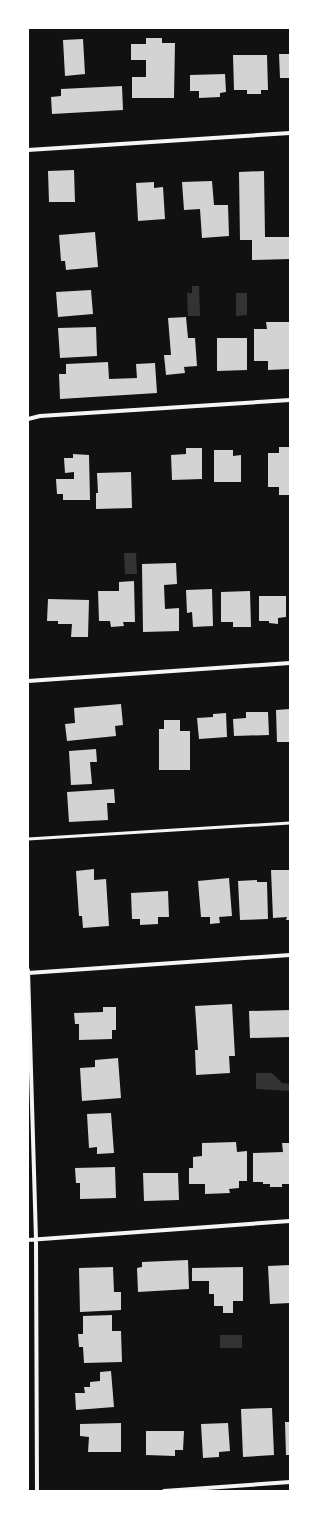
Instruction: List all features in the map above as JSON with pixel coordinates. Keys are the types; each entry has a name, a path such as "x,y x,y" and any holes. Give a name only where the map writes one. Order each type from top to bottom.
{"street":[{"path":"28,150 290,133"},
{"path":"28,419 40,416 290,400"},
{"path":"28,681 290,663"},
{"path":"28,973 290,955"},
{"path":"28,970 36,1239 37,1491"},
{"path":"28,1240 290,1221"},
{"path":"164,1491 290,1482"}],"lane":[{"path":"28,839 290,823"}],"shaded area":[{"path":"192,286 199,286 200,316 188,316 187,293 192,293"},
{"path":"236,293 247,293 247,315 236,316"},
{"path":"124,553 136,553 137,574 125,574"},
{"path":"256,1073 272,1073 282,1083 290,1084 290,1091 256,1089"},
{"path":"220,1335 242,1335 242,1348 220,1348"}],"building":[{"path":"146,38 162,38 162,43 175,43 174,98 132,98 132,77 146,77 146,60 131,60 131,44 146,44"},
{"path":"83,39 85,74 65,76 63,40"},
{"path":"279,54 290,54 290,78 280,78"},
{"path":"233,55 267,55 268,90 261,90 261,94 247,94 247,90 234,90"},
{"path":"225,74 226,92 220,93 220,97 199,98 199,91 190,91 190,75"},
{"path":"122,86 123,110 52,114 51,97 61,96 61,89"},
{"path":"74,170 75,202 49,202 48,171"},
{"path":"264,171 265,237 290,237 290,259 252,260 252,240 240,240 239,172"},
{"path":"212,181 214,205 228,205 229,236 202,238 200,209 184,210 182,182"},
{"path":"154,182 154,188 163,187 165,219 138,221 136,183"},
{"path":"95,232 98,267 66,270 65,261 61,261 59,235"},
{"path":"91,290 93,314 58,317 56,292"},
{"path":"186,317 188,338 195,338 197,366 184,367 185,373 166,375 164,355 171,355 168,318"},
{"path":"266,322 289,322 290,369 268,370 268,361 254,361 254,329 267,329"},
{"path":"96,327 97,356 60,358 58,328"},
{"path":"217,338 247,338 247,370 217,371"},
{"path":"108,362 109,379 137,378 136,364 155,363 157,393 60,399 59,374 66,374 66,364"},
{"path":"279,447 290,447 290,495 279,495 279,487 268,487 268,453 279,453"},
{"path":"186,448 202,448 202,479 172,480 171,455 186,454"},
{"path":"214,450 233,450 233,456 241,455 241,482 214,482"},
{"path":"73,454 89,455 90,500 63,500 63,494 57,494 56,479 74,479 74,472 65,473 64,458 73,458"},
{"path":"131,472 132,508 96,509 96,493 98,493 97,473"},
{"path":"176,563 177,584 164,585 165,609 179,608 179,631 143,632 142,564"},
{"path":"134,581 135,622 123,622 124,626 111,627 110,621 99,621 98,591 119,591 119,582"},
{"path":"212,589 213,626 193,627 192,612 187,613 186,590"},
{"path":"250,591 251,627 233,627 233,622 221,622 221,592"},
{"path":"259,596 286,596 286,617 278,618 278,624 269,623 269,621 259,621"},
{"path":"48,599 89,600 88,637 71,637 72,624 58,624 58,621 47,621"},
{"path":"121,704 123,725 115,726 116,736 67,741 65,724 75,723 74,708"},
{"path":"290,709 290,742 277,742 276,710"},
{"path":"246,712 268,712 269,735 234,736 233,719 246,718"},
{"path":"226,713 227,737 199,739 197,718 213,717 213,714"},
{"path":"164,720 180,720 180,731 190,731 190,770 159,770 159,729 164,729"},
{"path":"96,749 97,762 90,762 92,784 71,785 69,751"},
{"path":"114,789 115,803 107,803 108,820 69,822 67,792"},
{"path":"94,869 94,880 106,879 109,926 83,928 82,916 79,916 76,871"},
{"path":"271,870 290,870 290,920 286,920 287,917 273,918"},
{"path":"229,878 232,916 219,917 220,923 210,924 210,917 201,917 198,881"},
{"path":"257,880 257,882 267,882 268,919 240,920 238,881"},
{"path":"168,891 169,917 158,917 158,924 140,925 140,919 132,919 131,893"},
{"path":"232,1004 235,1056 229,1056 230,1073 196,1075 195,1050 198,1050 195,1006"},
{"path":"103,1007 116,1007 116,1030 112,1030 112,1039 79,1040 79,1024 75,1024 74,1013 103,1012"},
{"path":"290,1010 290,1037 250,1038 249,1011"},
{"path":"118,1058 121,1098 82,1101 80,1068 95,1067 95,1060"},
{"path":"111,1113 114,1153 97,1154 97,1147 89,1148 87,1114"},
{"path":"236,1142 237,1152 247,1151 247,1181 239,1181 239,1188 229,1189 230,1193 205,1194 205,1184 189,1184 189,1168 193,1168 193,1157 202,1156 202,1143"},
{"path":"282,1143 290,1143 290,1184 282,1184 282,1187 270,1187 270,1184 253,1182 253,1153 283,1152"},
{"path":"115,1167 116,1198 80,1199 80,1183 76,1183 75,1168"},
{"path":"143,1173 178,1173 179,1200 144,1201"},
{"path":"188,1260 189,1289 138,1292 137,1268 142,1267 142,1262"},
{"path":"290,1265 290,1303 270,1304 268,1266"},
{"path":"113,1267 114,1292 121,1292 121,1310 80,1312 79,1268"},
{"path":"243,1267 243,1301 233,1301 233,1313 223,1313 223,1306 214,1306 214,1294 209,1294 209,1281 192,1281 192,1268"},
{"path":"112,1315 112,1331 121,1331 122,1362 84,1363 83,1347 79,1347 78,1334 83,1334 83,1316"},
{"path":"111,1371 114,1407 76,1410 75,1393 85,1393 84,1387 90,1387 90,1382 100,1381 100,1372"},
{"path":"272,1408 274,1455 243,1457 241,1409"},
{"path":"285,1422 290,1422 290,1455 286,1455"},
{"path":"121,1423 121,1452 88,1452 89,1437 80,1436 80,1424"},
{"path":"228,1423 230,1451 219,1452 219,1457 203,1458 201,1424"},
{"path":"146,1431 184,1431 183,1450 175,1450 175,1456 146,1455"}]}
